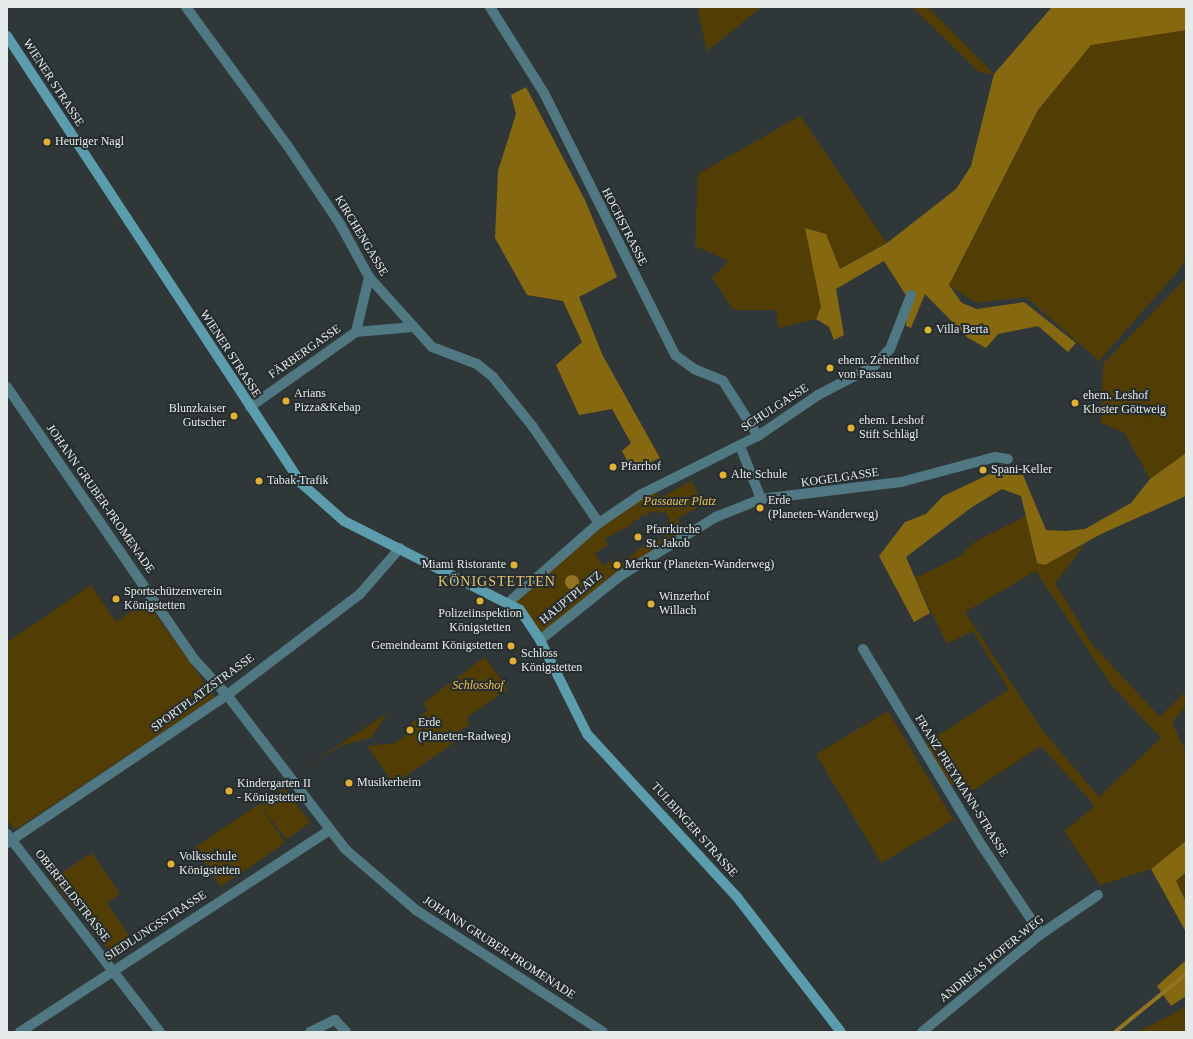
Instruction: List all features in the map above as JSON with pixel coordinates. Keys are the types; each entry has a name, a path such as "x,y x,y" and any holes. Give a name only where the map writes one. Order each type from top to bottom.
{"main road":[{"name":"WIENER STRASSE","path":"7,36 250,407 315,498 344,521 509,602"},
{"name":"HAUPTPLATZ","path":"509,602 520,610 540,640"},
{"name":"TULBINGER STRASSE","path":"540,640 587,734 737,897 841,1032"}],"street":[{"name":"KIRCHENGASSE","path":"186,7 292,152 340,224 369,277 432,347 477,364 493,377 533,427 600,523"},
{"name":"HOCHSTRASSE","path":"490,7 544,93 675,355 694,369 723,381 758,436"},
{"name":"FÄRBERGASSE","path":"356,332 369,277"},
{"name":"SCHULGASSE","path":"600,523 640,495 740,446 758,436 818,395 874,366 890,349 911,295"},
{"name":"FÄRBERGASSE","path":"250,407 356,332 413,327"},
{"name":"JOHANN GRUBER-PROMENADE","path":"7,387 193,658 226,695 328,831 363,866 416,910 603,1032"},
{"path":"740,446 761,499"},
{"name":"KOGELGASSE","path":"620,576 696,527 761,499 901,482 995,457 1008,459"},
{"path":"509,602 600,523"},
{"name":"SPORTPLATZSTRASSE","path":"8,839 226,695 360,594 400,548"},
{"name":"HAUPTPLATZ","path":"540,640 620,576"},
{"name":"FRANZ PREYMANN-STRASSE","path":"863,649 982,846 1041,934"},
{"name":"SIEDLUNGSSTRASSE","path":"20,1032 113,969 328,831"},
{"name":"OBERFELDSTRASSE","path":"8,839 113,969 160,1032"},
{"name":"ANDREAS HOFER-WEG","path":"922,1032 1041,934 1098,895"},
{"path":"310,1032 335,1020 346,1032"}],"green space":[{"path":"697,7 762,7 707,51"},
{"path":"912,7 928,7 994,74 979,72"},
{"path":"1186,30 1186,257 1180,269 1099,361 1026,297 976,303 949,285 1038,110 1091,44"},
{"path":"800,116 887,243 839,269 826,234 805,228 822,307 816,319 778,328 776,310 734,310 712,278 729,261 695,246 698,174"},
{"path":"1186,278 1186,453 1150,479 1124,432 1101,423 1103,364"},
{"name":"Passauer Platz","path":"691,481 704,504 678,518 683,534 540,640 509,602 588,537 654,490 660,498","holes":["657,509 662,514 665,511 670,520 666,523 673,522 676,528 658,541 655,538 650,541 649,546 646,544 621,563 618,563 617,558 603,566 595,553 608,545 605,539 634,523 632,520 637,521 643,513 646,518 650,511 657,513"]},
{"path":"1026,516 1036,562 1045,565 1085,544 1055,583 1092,644 1160,717 1186,691 1186,706 1172,722 1186,752 1186,841 1151,869 1100,885 1064,831 1095,806 1041,746 972,791 963,782 950,785 923,745 1009,690 973,631 947,644 915,578 960,556 976,541","holes":["1036,571 1112,686 1161,738 1099,797 1040,727 965,612"]},
{"path":"91,585 116,622 146,601 215,697 15,830 7,819 7,642"},
{"name":"Schlosshof","path":"485,657 508,689 467,717 470,725 456,733 459,739 394,784 367,746 395,743 413,730 410,724 428,710 423,703"},
{"path":"888,711 953,820 881,863 816,754"},
{"path":"387,713 372,737 341,746 306,767"},
{"path":"284,788 310,822 287,840 261,805"},
{"path":"259,804 285,843 221,887 194,848"},
{"path":"92,853 120,894 107,903 130,937 110,951 51,880"},
{"path":"1186,872 1186,902 1176,881"},
{"path":"1186,1005 1186,1032 1137,1032 1179,1011"}],"shaded area":[{"path":"1052,7 1186,7 1186,30 1091,45 1038,110 949,285 962,303 977,309 1024,302 1076,343 1068,352 1038,326 998,334 986,348 968,338 925,294 911,328 906,326 907,297 884,261 836,289 844,335 834,340 829,327 816,319 821,307 805,228 826,234 840,269 887,243 956,189 971,166 994,74"},
{"path":"526,87 585,200 617,277 579,297 603,356 660,458 632,470 622,451 631,443 612,409 579,415 556,365 582,342 563,301 527,295 495,238 498,171 516,114 511,95"},
{"path":"1186,453 1186,496 1101,534 1045,565 1037,563 1021,496 1002,489 972,507 906,557 930,613 914,622 879,556 905,522 926,514 943,496 1005,467 1023,475 1046,530 1065,531 1085,529 1131,503 1150,479"},
{"path":"569,575 575,575 579,579 579,585 575,589 569,589 565,585 565,579"},
{"path":"1186,841 1186,872 1176,881 1186,902 1186,932 1151,869"},
{"path":"1186,960 1186,996 1171,1006 1157,986"}],"waterway":[{"path":"1115,1032 1186,974"}],"place":[{"name":"Heuriger Nagl","path":"47,142"},
{"name":"Villa Berta","path":"928,330"},
{"name":"ehem. Zehenthof von Passau","path":"830,368"},
{"name":"Arians Pizza&Kebap","path":"286,401"},
{"name":"ehem. Leshof Kloster Göttweig","path":"1075,403"},
{"name":"Blunzkaiser Gutscher","path":"234,416"},
{"name":"ehem. Leshof Stift Schlägl","path":"851,428"},
{"name":"Pfarrhof","path":"613,467"},
{"name":"Spani-Keller","path":"983,470"},
{"name":"Alte Schule","path":"723,475"},
{"name":"Tabak Trafik","path":"259,481"},
{"name":"Erde (Planeten-Wanderweg)","path":"760,508"},
{"name":"Pfarrkirche St. Jakob","path":"638,537"},
{"name":"Miami Ristorante","path":"514,565"},
{"name":"Merkur (Planeten-Wanderweg)","path":"617,565"},
{"name":"Sportschützenverein Königstetten","path":"116,599"},
{"name":"Polizeiinspektion Königstetten","path":"480,601"},
{"name":"Winzerhof Willach","path":"651,604"},
{"name":"Gemeindeamt Königstetten","path":"511,646"},
{"name":"Schloss Königstetten","path":"513,661"},
{"name":"Erde (Planeten-Radweg)","path":"410,730"},
{"name":"Musikerheim","path":"349,783"},
{"name":"Kindergarten II - Königstetten","path":"229,791"},
{"name":"Volksschule Königstetten","path":"171,864"}],"district":[{"name":"KÖNIGSTETTEN","path":"497,582"}]}
